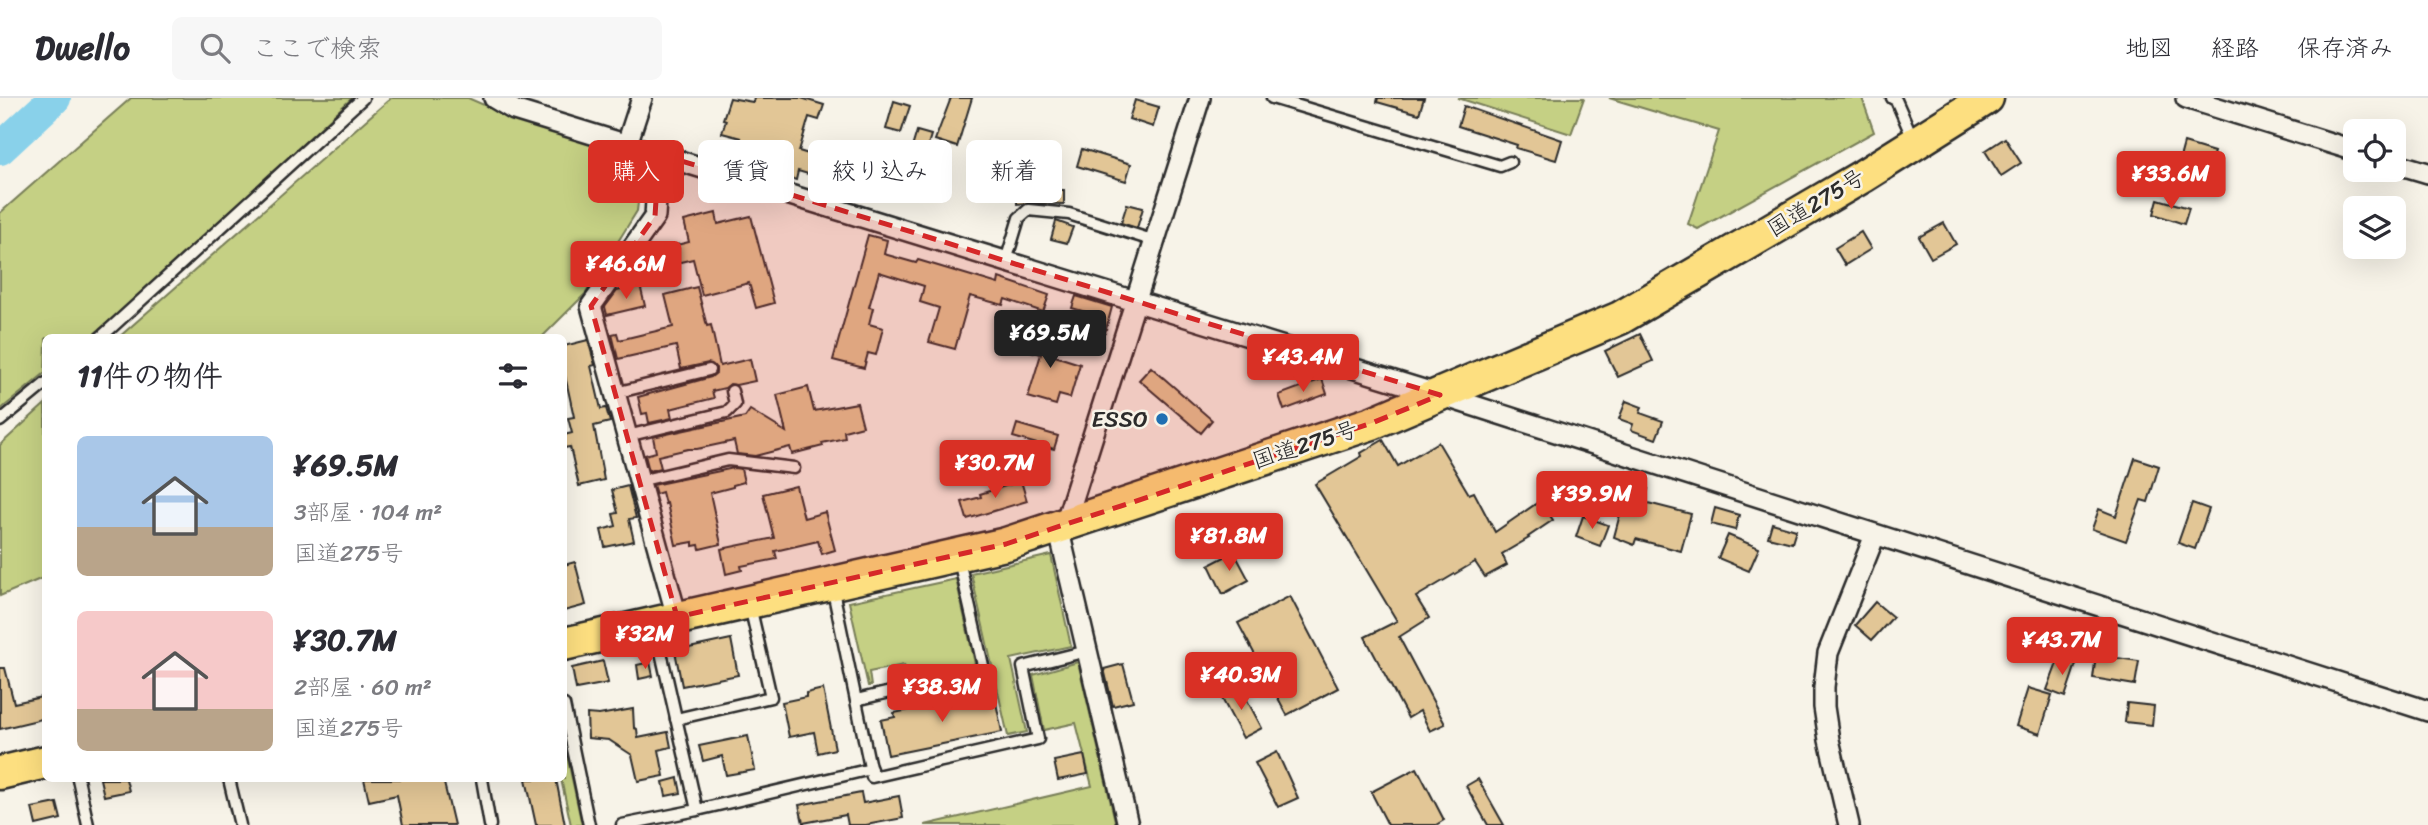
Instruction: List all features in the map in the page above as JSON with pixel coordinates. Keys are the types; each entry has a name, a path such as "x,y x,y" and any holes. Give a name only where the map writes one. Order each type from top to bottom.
{"highway":[{"name":"国道275号","path":"567,643 1006,544 1372,423 1620,318 1987,98"},
{"path":"0,773 42,763"}],"street":[{"path":"494,98 514,110 614,140"},
{"path":"628,140 642,98"},
{"path":"1128,825 1087,651 1062,526 1200,98"},
{"path":"2186,98 2343,147"},
{"path":"684,162 1440,395 2428,710"},
{"path":"2406,167 2428,173"},
{"path":"656,203 655,216 591,306 639,481 666,620"},
{"path":"1849,825 1829,740 1824,687 1828,653 1875,535"}],"lane":[{"path":"104,334 363,98"},
{"path":"1272,98 1500,166 1510,162"},
{"path":"1892,98 1896,100 1915,143"},
{"path":"1006,261 1019,218 1028,210 1069,214 1155,241"},
{"path":"615,393 709,370"},
{"path":"0,421 42,386"},
{"path":"627,436 727,412 735,404 732,391"},
{"path":"639,481 728,460 793,468"},
{"path":"856,700 984,670 958,555"},
{"path":"832,583 872,777 1038,739 1023,667 1087,651"},
{"path":"676,719 771,697 749,601"},
{"path":"666,620 676,719 697,810"},
{"path":"567,725 589,825"},
{"path":"622,825 871,769"},
{"path":"79,782 88,825"},
{"path":"230,782 240,825"},
{"path":"483,782 491,825"}],"highlighted area":[{"path":"659,154 1440,395 1372,423 1006,544 677,617 591,306 655,216"}],"green space":[{"path":"131,98 352,98 146,291 94,334 42,334 42,375 0,410 0,213"},
{"path":"391,98 468,98 532,126 588,143 588,203 638,203 637,211 586,293 545,334 123,334"},
{"path":"1458,98 1584,98 1571,134"},
{"path":"1609,98 1862,98 1874,132 1698,229 1688,224 1719,131"},
{"path":"42,407 42,578 0,596 0,445"},
{"path":"1051,555 1071,646 1011,659 1027,732 1008,736 971,573"},
{"path":"956,579 975,664 908,678 904,665 869,672 871,686 868,686 849,602"},
{"path":"1078,662 1116,825 925,825 1092,786 1076,723 1044,730 1033,675"},
{"path":"567,755 582,825 571,825 562,782 567,782"}],"building":[{"path":"730,98 753,102 754,98 801,98 824,105 819,120 809,117 799,151 808,154 808,174 798,171 796,180 794,140 740,140 741,138 722,133 726,120 723,119"},
{"path":"951,98 972,98 957,147 952,145 952,140 935,140"},
{"path":"1378,98 1424,98 1419,114 1377,102"},
{"path":"1135,100 1159,107 1153,127 1129,119"},
{"path":"894,101 910,106 901,133 886,129"},
{"path":"1464,106 1562,140 1556,160 1458,126"},
{"path":"917,131 931,135 929,140 914,140"},
{"path":"2005,138 2021,163 2001,176 1985,151"},
{"path":"2184,143 2214,152 2207,174 2178,165"},
{"path":"1082,149 1131,164 1126,181 1077,166"},
{"path":"1064,190 1064,204 1029,203 1062,203"},
{"path":"2158,199 2189,208 2184,224 2154,214"},
{"path":"1127,204 1143,208 1137,228 1121,223"},
{"path":"716,213 718,224 751,216 774,303 756,308 749,283 702,295 693,259 643,271 640,259 644,253 689,242 684,221"},
{"path":"1056,221 1073,227 1067,243 1051,239"},
{"path":"1944,223 1956,244 1931,258 1919,237"},
{"path":"1861,232 1871,249 1845,265 1835,248"},
{"path":"868,235 887,240 884,254 916,263 918,260 998,284 999,278 1049,295 1043,312 1005,299 1003,305 970,296 955,349 929,342 939,308 920,302 924,286 879,272 869,307 873,308 869,324 883,328 876,355 868,353 864,368 833,360"},
{"path":"640,285 645,306 607,315 605,307 617,291"},
{"path":"697,287 707,326 711,325 720,366 750,359 755,381 730,384 712,391 714,398 670,409 672,418 649,423 647,413 642,414 638,397 711,377 716,373 716,368 708,363 681,369 676,346 618,359 612,334 617,333 619,340 673,327 665,295"},
{"path":"1076,296 1112,307 1105,333 1085,327 1089,313 1072,308"},
{"path":"1030,328 1058,338 1052,355 1080,364 1070,398 1059,395 1056,405 1028,397 1041,354 1023,349"},
{"path":"1640,334 1653,361 1618,377 1605,351"},
{"path":"588,340 595,365 591,366 601,409 606,408 610,422 594,426 604,480 579,486 570,447 567,448 567,434 572,433 568,418 574,417 567,385 567,345"},
{"path":"1151,367 1212,420 1201,433 1139,380"},
{"path":"1322,379 1327,394 1284,410 1279,395"},
{"path":"808,387 814,411 857,403 863,426 844,431 845,438 792,454 790,447 755,456 737,454 734,441 688,449 658,456 661,468 649,471 645,455 656,452 653,437 745,417 750,410 786,432 777,395"},
{"path":"1626,401 1642,407 1640,413 1663,421 1656,439 1631,430 1633,424 1619,419"},
{"path":"1017,424 1058,436 1054,449 1013,437"},
{"path":"1383,440 1398,466 1438,442 1469,494 1474,492 1495,532 1540,501 1553,520 1502,554 1507,565 1485,577 1475,562 1416,597 1429,618 1399,637 1445,724 1430,731 1420,711 1408,718 1365,637 1397,621 1315,484"},
{"path":"2135,458 2159,466 2148,502 2141,500 2126,541 2092,529 2099,509 2116,516"},
{"path":"734,468 741,469 744,482 710,493 721,544 700,549 699,545 693,546 693,542 676,545 667,503 665,504 662,492 656,494 653,485"},
{"path":"1021,481 1027,501 967,519 962,502"},
{"path":"1628,484 1648,489 1644,502 1691,514 1681,551 1636,539 1634,545 1614,537"},
{"path":"628,486 636,518 629,519 634,541 605,547 601,530 616,526 613,514 618,513 612,490"},
{"path":"796,486 804,518 825,512 835,550 822,554 818,541 775,551 777,559 741,566 742,570 726,574 721,549 774,538 763,494"},
{"path":"2192,503 2209,509 2195,549 2178,543"},
{"path":"1715,508 1739,515 1735,530 1711,524"},
{"path":"1583,516 1608,525 1600,546 1576,537"},
{"path":"1772,523 1796,530 1792,543 1768,537"},
{"path":"1728,535 1759,548 1749,571 1718,558"},
{"path":"1234,552 1249,580 1223,594 1209,565"},
{"path":"575,562 586,605 567,610 567,564"},
{"path":"1290,596 1338,688 1287,715 1238,623"},
{"path":"1875,602 1893,617 1872,640 1855,625"},
{"path":"731,639 738,675 682,686 675,651"},
{"path":"2096,655 2139,661 2135,685 2093,678"},
{"path":"2059,658 2076,664 2065,697 2047,690"},
{"path":"603,661 608,683 576,689 572,668"},
{"path":"650,662 653,676 639,679 637,665"},
{"path":"1123,664 1133,701 1113,706 1104,669"},
{"path":"0,668 5,668 14,703 42,697 42,719 0,729"},
{"path":"1239,685 1262,728 1243,738 1220,695"},
{"path":"2028,688 2052,695 2040,734 2016,726"},
{"path":"823,689 835,749 818,753 814,732 789,737 782,702 806,697 806,693"},
{"path":"994,693 1002,732 888,755 881,720 895,717 894,713"},
{"path":"2127,703 2154,706 2152,725 2125,722"},
{"path":"633,709 634,728 637,729 638,738 668,732 671,747 659,750 664,776 638,781 632,755 609,740 588,738 587,714 599,715"},
{"path":"748,736 755,770 726,775 722,756 703,761 699,746"},
{"path":"1277,752 1298,798 1278,807 1255,763"},
{"path":"1084,755 1088,774 1058,780 1054,761"},
{"path":"1417,768 1444,820 1436,825 1388,825 1371,792"},
{"path":"678,778 681,793 666,796 663,782"},
{"path":"1478,779 1504,825 1488,825 1466,786"},
{"path":"101,782 127,782 129,791 104,796"},
{"path":"365,782 444,782 454,825 403,825 397,795 369,801"},
{"path":"527,782 557,782 565,825 536,825"},
{"path":"861,793 863,803 899,796 903,818 866,825 848,825 846,815 803,823 799,805"},
{"path":"57,803 61,819 36,825 32,808"}],"waterway":[{"path":"0,149 55,98"}],"place":[{"name":"ESSO","path":"1162,419"}]}
